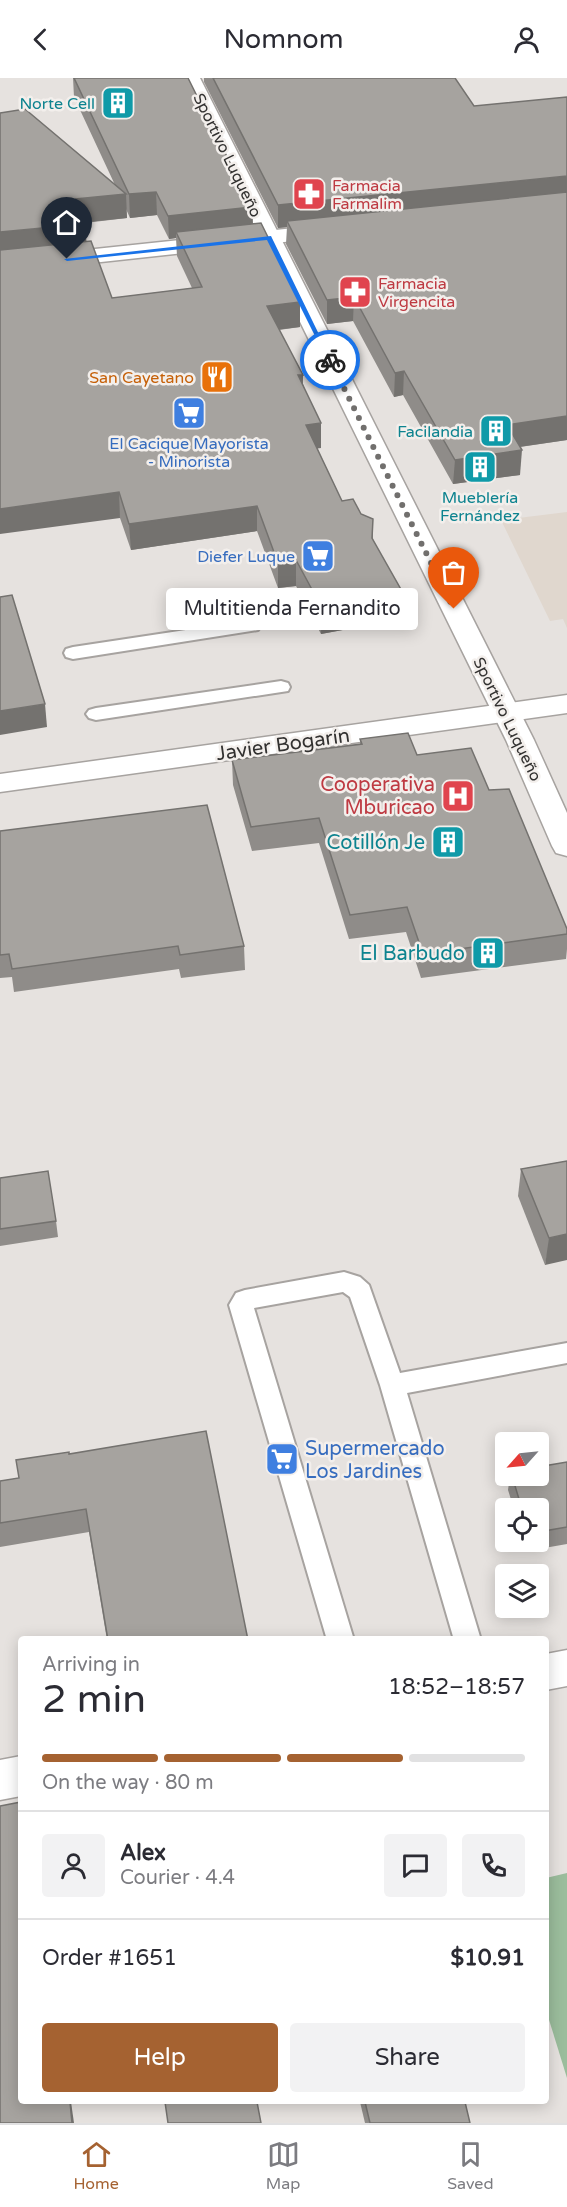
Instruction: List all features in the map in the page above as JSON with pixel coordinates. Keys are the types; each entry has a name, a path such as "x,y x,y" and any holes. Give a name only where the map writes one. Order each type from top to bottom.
{"street":[{"name":"Sportivo Luqueño","path":"190,78 506,713 567,846"},
{"path":"0,266 352,229"},
{"name":"Javier Bogarín","path":"0,783 567,704"},
{"path":"549,1671 567,1668"},
{"path":"0,1780 18,1777"}],"lane":[{"path":"73,653 252,626"},
{"path":"96,714 281,687"},
{"path":"340,1636 241,1302 344,1282 351,1284 360,1292 392,1385 467,1636"},
{"path":"392,1385 567,1353"}],"shaded area":[{"path":"567,512 567,628 563,619 550,621 501,520"}],"green space":[{"path":"567,1873 567,2078 549,2020 549,1877"}],"building":[{"path":"74,78 188,78 252,207 168,216 156,192 129,194"},
{"path":"213,78 455,78 474,106 567,97 567,176 278,205"},
{"path":"25,109 126,194 76,199 85,224 0,232 0,113"},
{"path":"567,192 567,416 507,425 522,450 455,460 404,371 395,373 354,297 327,300 287,221"},
{"path":"261,223 300,302 267,306 303,375 298,375 321,423 306,425 342,501 353,499 361,514 373,519 372,538 403,593 322,608 296,560 278,563 257,506 129,524 119,492 0,509 0,250 91,241 112,298 202,287 176,232"},
{"path":"12,595 45,704 0,711 0,597"},
{"path":"408,733 417,755 471,748 489,790 509,789 567,929 567,934 423,954 407,907 350,915 319,818 251,827 232,760 362,744 360,739"},
{"path":"207,805 244,946 180,955 178,946 12,969 9,954 0,955 0,831"},
{"path":"567,1161 567,1234 549,1238 521,1169"},
{"path":"48,1171 56,1221 0,1229 0,1178"},
{"path":"206,1431 247,1636 107,1636 86,1509 0,1523 0,1481 19,1478 16,1460 69,1452 69,1454"},
{"path":"567,1462 567,1527 549,1530 549,1498 519,1498 515,1486 549,1486 549,1465"},
{"path":"18,1803 18,2104 70,2104 72,2123 0,2123 0,1806"},
{"path":"165,2104 257,2104 261,2123 168,2123"},
{"path":"365,2104 465,2104 470,2123 370,2123"}],"way so far":[{"path":"330,360 454,609"}],"place":[{"name":"Norte Cell","path":"118,103"},
{"name":"Farmacia Farmalim","path":"309,194"},
{"name":"Farmacia Virgencita","path":"355,292"},
{"name":"San Cayetano","path":"217,377"},
{"name":"El Cacique Mayorista - Minorista","path":"189,413"},
{"name":"Facilandia","path":"496,431"},
{"name":"Mueblería Fernández","path":"480,467"},
{"name":"Diefer Luque","path":"318,556"},
{"name":"Multitienda Fernandito","path":"454,609"},
{"name":"Cooperativa Mburicao","path":"458,796"},
{"name":"Cotillón Je","path":"448,842"},
{"name":"El Barbudo","path":"488,953"},
{"name":"Supermercado Los Jardines","path":"282,1459"}],"route":[{"path":"67,259 269,237 330,360"}]}
